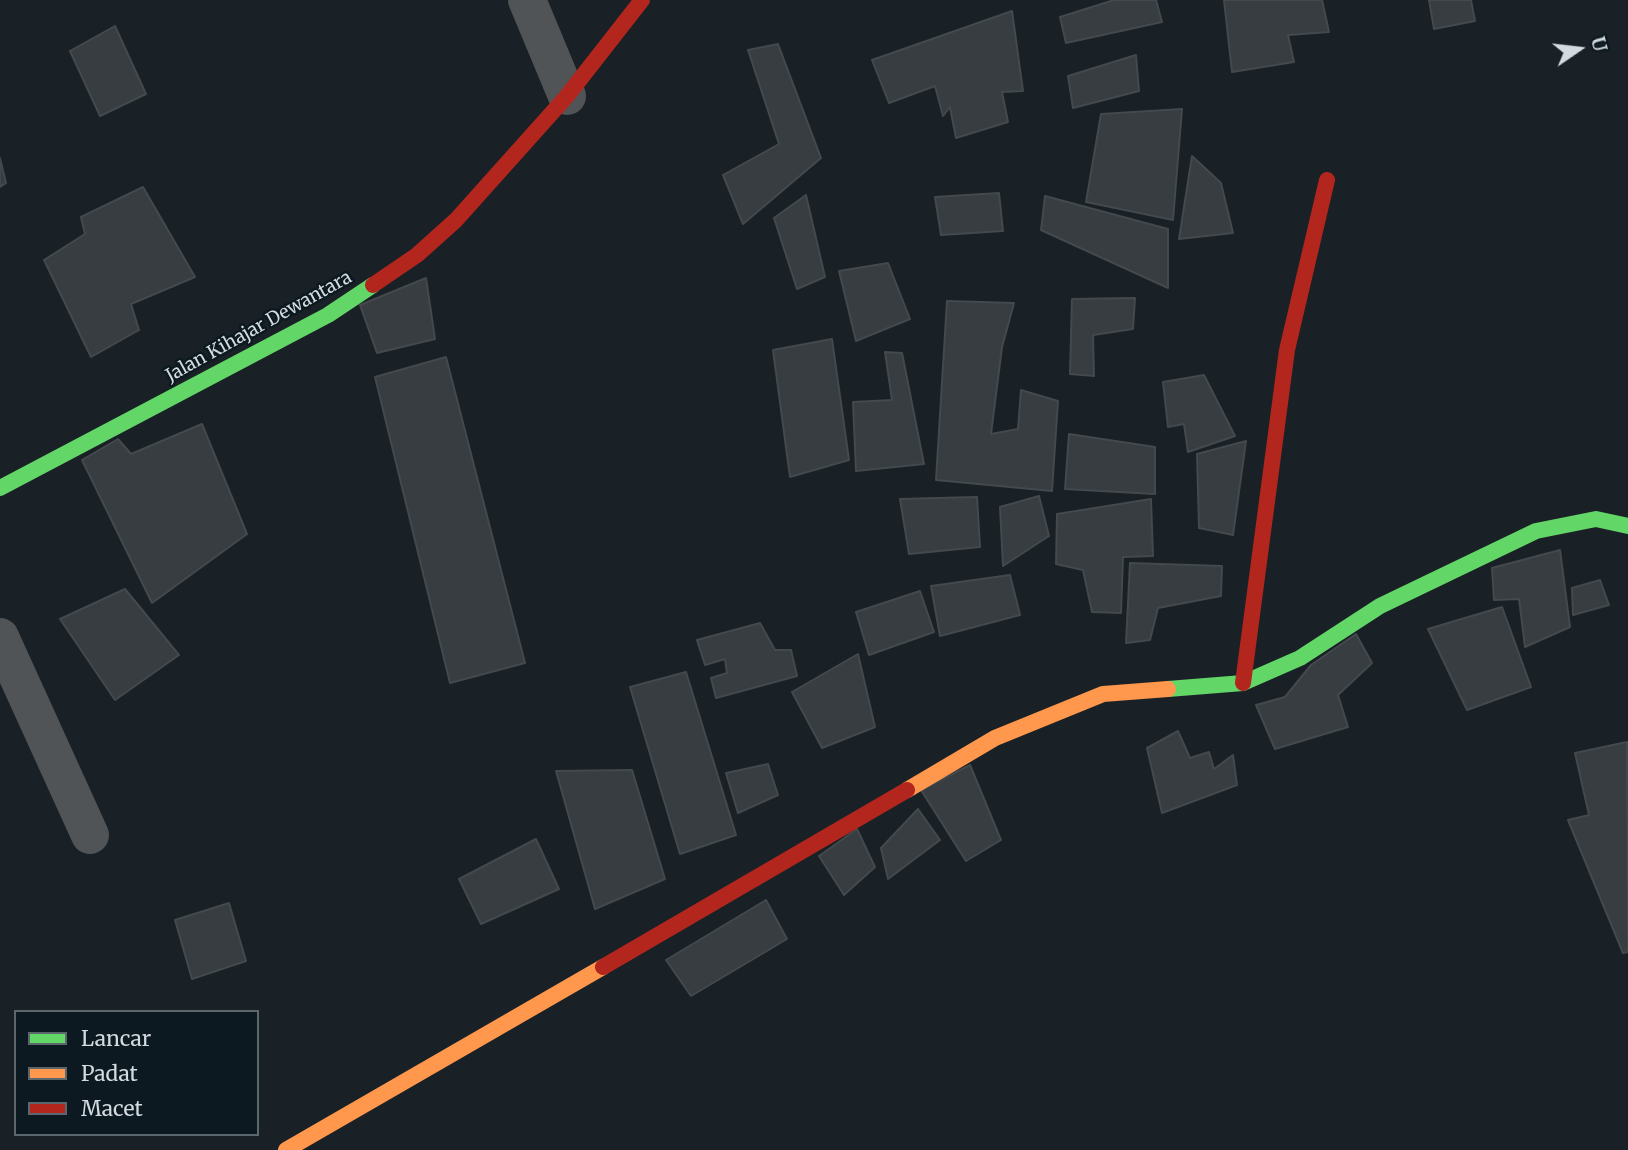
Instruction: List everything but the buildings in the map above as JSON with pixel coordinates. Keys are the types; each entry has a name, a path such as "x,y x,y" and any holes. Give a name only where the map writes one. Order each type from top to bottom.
{"street":[{"path":"527,0 566,96"},
{"name":"Jalan Kihajar Dewantara","path":"0,488 296,333 378,283 417,255 456,220 566,96 642,0"},
{"path":"1243,684 1287,351 1327,180"},
{"path":"286,1150 995,737 1103,694 1243,684 1300,658 1380,606 1536,531 1596,519 1628,526"},
{"path":"0,636 90,835"}],"traffic: fast":[{"path":"0,488 328,315 373,285"},
{"path":"1168,689 1243,683 1300,658 1380,606 1536,531 1596,519 1628,526"}],"traffic: slow":[{"path":"907,790 995,738 1103,694 1168,689"},
{"path":"286,1150 603,967"}],"traffic: jam":[{"path":"373,285 417,255 456,220 567,96 642,0"},
{"path":"1243,683 1287,350 1327,180"},
{"path":"603,967 907,790"}]}
